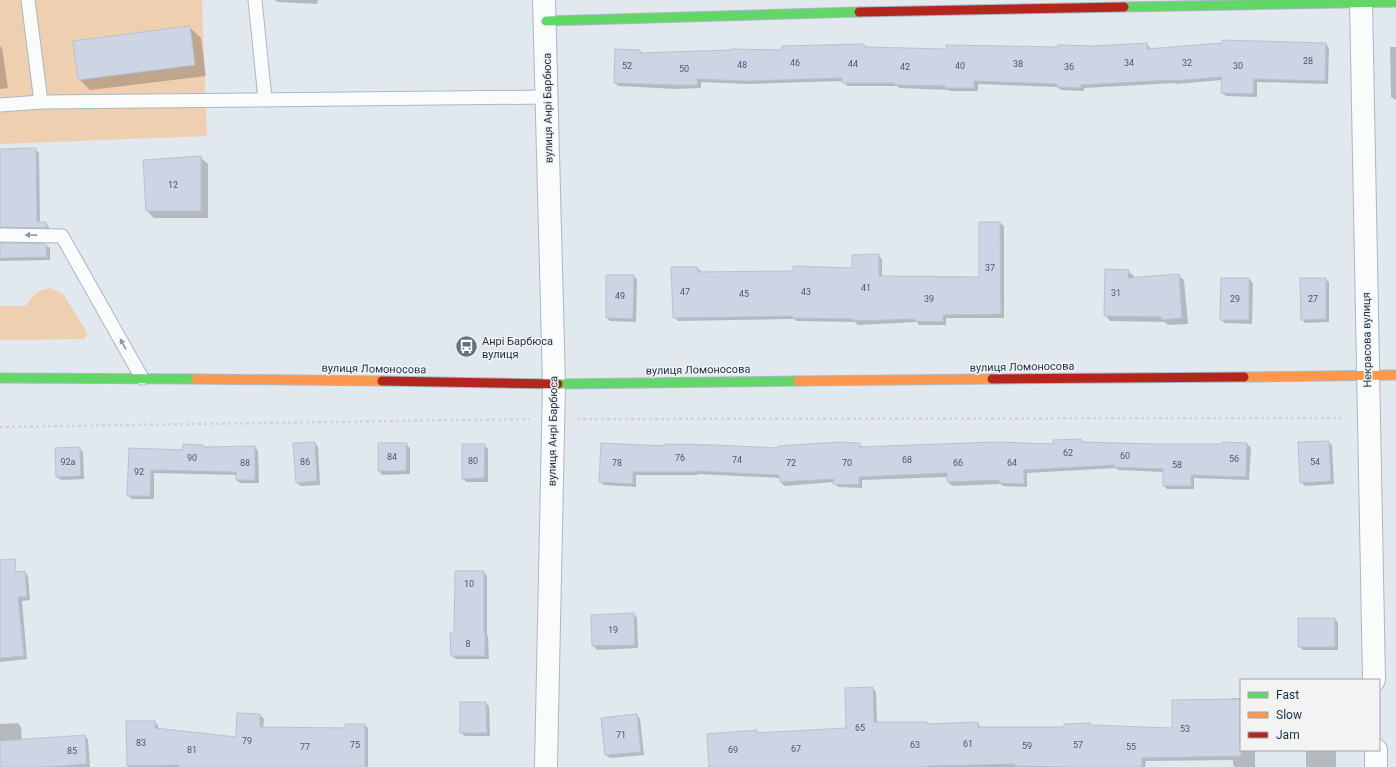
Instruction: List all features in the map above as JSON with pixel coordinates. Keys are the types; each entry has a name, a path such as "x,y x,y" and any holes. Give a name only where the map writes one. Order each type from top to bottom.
{"main road":[{"path":"545,10 981,9 1361,1 1396,2"},
{"name":"вулиця Ломоносова","path":"0,378 142,378 554,384 1396,375"}],"street":[{"name":"Некрасова вулиця","path":"1361,1 1374,679"},
{"name":"вулиця Анрі Барбюса","path":"545,10 554,384 546,767"},
{"path":"1376,751 1376,767"}],"lane":[{"path":"28,0 41,102"},
{"path":"255,0 265,99"},
{"path":"0,105 41,102 548,97"},
{"path":"0,235 62,236 142,378"}],"path":[{"path":"0,427 554,419 1368,418"}],"shaded area":[{"path":"0,0 202,0 207,136 0,144"},
{"path":"50,288 63,294 88,334 84,339 0,340 0,306 26,306 36,294 42,290"}],"building":[{"path":"190,26 195,65 78,80 73,41"},
{"path":"1222,40 1326,43 1325,81 1254,79 1253,94 1221,93 1222,77 1081,85 1081,88 1057,87 1057,84 974,81 974,88 945,88 945,86 894,85 894,83 842,83 842,78 745,81 697,79 698,85 614,83 615,49 640,50 640,53 731,49 782,50 782,46 864,44 864,47 946,49 946,45 1058,47 1058,45 1094,46 1147,43 1147,49 1222,43"},
{"path":"36,148 37,222 46,222 46,228 0,227 0,149"},
{"path":"201,156 201,211 146,211 143,160"},
{"path":"979,222 1000,222 1001,314 943,315 943,322 915,321 915,319 853,321 853,319 792,318 792,316 673,318 671,267 697,267 698,272 793,271 793,266 852,268 852,255 879,254 879,276 979,277"},
{"path":"0,243 46,244 47,257 0,258"},
{"path":"1105,269 1129,270 1128,278 1179,274 1182,318 1161,320 1161,317 1104,316"},
{"path":"606,275 634,275 633,319 606,318"},
{"path":"1221,278 1249,278 1249,320 1220,320"},
{"path":"1300,278 1326,278 1326,319 1301,320"},
{"path":"1081,439 1082,442 1155,444 1222,444 1222,442 1247,443 1246,477 1191,475 1191,486 1163,486 1163,469 1114,467 1114,465 1024,470 1024,484 999,483 999,480 947,482 947,473 859,477 859,485 833,484 834,479 780,482 779,475 695,471 633,472 633,484 599,482 601,443 778,448 778,446 838,442 860,443 860,447 993,442 1054,444 1053,440"},
{"path":"1329,441 1331,481 1300,483 1298,442"},
{"path":"315,442 317,481 296,483 293,443"},
{"path":"378,443 407,443 406,471 378,471"},
{"path":"183,444 203,445 203,447 255,446 255,480 236,480 236,472 151,470 150,496 127,496 129,448 183,450"},
{"path":"462,444 485,444 484,478 462,479"},
{"path":"80,447 81,476 56,477 55,448"},
{"path":"15,559 16,572 25,571 27,597 18,597 24,656 0,658 0,560"},
{"path":"455,571 484,571 485,656 451,656 450,633 454,633"},
{"path":"634,613 635,645 592,646 591,615"},
{"path":"1298,618 1335,618 1335,647 1298,647"},
{"path":"873,687 874,722 927,722 927,724 978,722 978,727 1064,727 1064,724 1090,723 1090,725 1172,728 1172,700 1240,699 1241,756 1142,758 1142,767 1015,766 1015,764 928,767 709,767 707,734 757,730 757,733 846,728 845,688"},
{"path":"460,702 486,702 487,733 460,733"},
{"path":"237,713 260,714 260,727 345,728 345,724 365,724 365,767 178,767 179,765 127,766 126,721 155,721 155,728 236,737"},
{"path":"637,714 641,752 605,755 601,718"},
{"path":"85,735 87,764 46,767 0,767 0,741"}],"traffic: fast":[{"path":"1124,7 1396,2"},
{"path":"546,21 859,12"},
{"path":"0,378 196,379"},
{"path":"558,384 798,381"}],"traffic: slow":[{"path":"1244,377 1396,375"},
{"path":"196,379 382,381"},
{"path":"798,381 992,379"}],"traffic: jam":[{"path":"859,12 1124,7"},
{"path":"992,379 1244,377"},
{"path":"382,381 558,384"}],"place":[{"name":"Анрі Барбюса вулиця","path":"466,347"}]}
